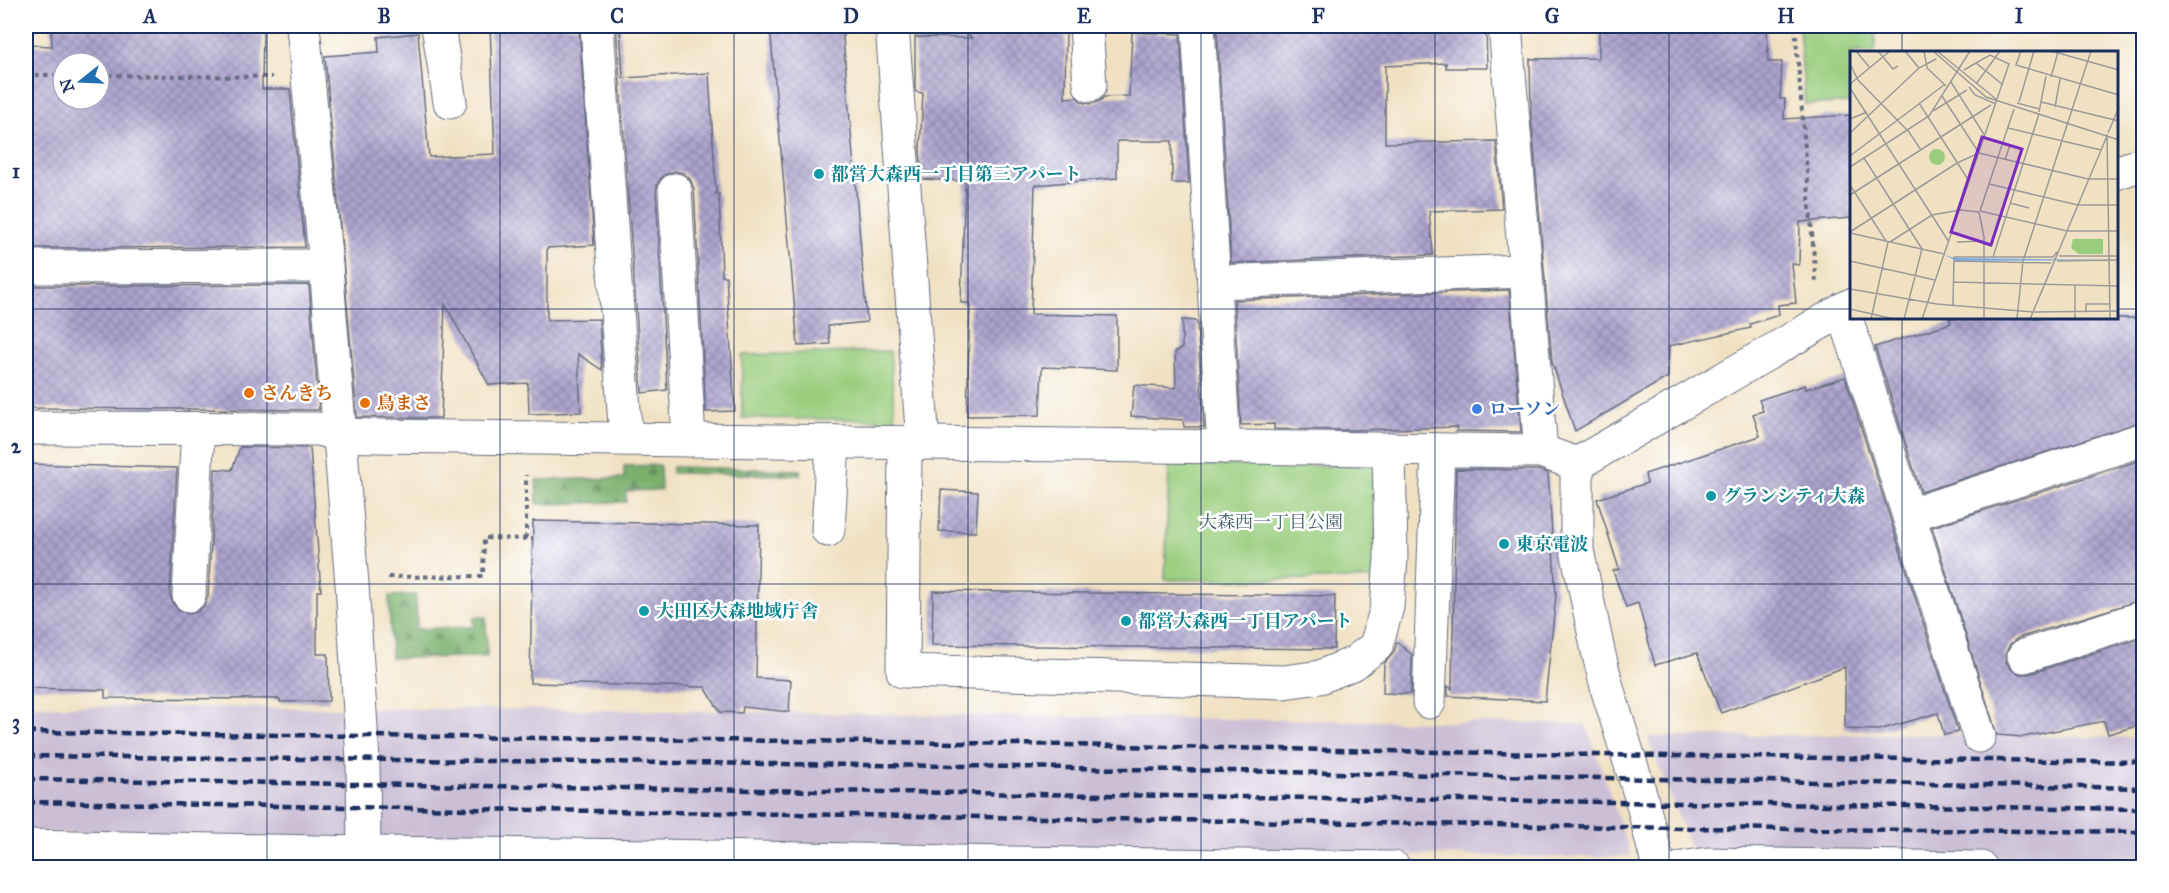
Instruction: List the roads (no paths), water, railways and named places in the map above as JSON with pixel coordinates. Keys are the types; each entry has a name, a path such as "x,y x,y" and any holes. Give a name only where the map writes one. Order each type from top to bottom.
{"street":[{"path":"303,26 340,435 360,717 366,863"},
{"path":"438,26 450,102"},
{"path":"597,26 626,439"},
{"path":"892,26 914,443 903,671 1284,682 1320,677 1354,663 1376,646 1387,607 1391,558 1389,449"},
{"path":"1086,26 1090,85"},
{"path":"1198,26 1224,447"},
{"path":"1505,26 1541,451"},
{"path":"2118,172 2144,163"},
{"path":"675,190 689,440"},
{"path":"26,267 326,266"},
{"path":"1214,282 1525,271"},
{"path":"1577,464 1838,312 1979,736"},
{"path":"26,428 318,429 340,435 1541,451 1577,464"},
{"path":"189,596 198,429"},
{"path":"1925,510 2144,439"},
{"path":"828,530 833,442"},
{"path":"1429,702 1438,450"},
{"path":"1577,464 1577,550 1598,651 1659,867"},
{"path":"2024,656 2144,617"},
{"path":"26,846 366,863 660,856 1004,865 1394,867"},
{"path":"1682,867 1708,864 1981,867"}],"railway":[{"path":"26,732 962,743 1596,755 2144,762"},
{"path":"26,756 961,766 2144,788"},
{"path":"26,779 2144,809"},
{"path":"26,802 1682,828 2144,832"}],"place":[{"name":"都営大森西一丁目第三アパート","path":"819,174"},
{"name":"さんきち","path":"249,393"},
{"name":"鳥まさ","path":"365,403"},
{"name":"ローソン","path":"1477,409"},
{"name":"グランシティ大森","path":"1711,496"},
{"name":"東京電波","path":"1504,544"},
{"name":"大田区大森地域庁舎","path":"644,611"},
{"name":"都営大森西一丁目アパート","path":"1126,621"}],"park label":[{"name":"大森西一丁目公園","path":"1271,522"}]}
